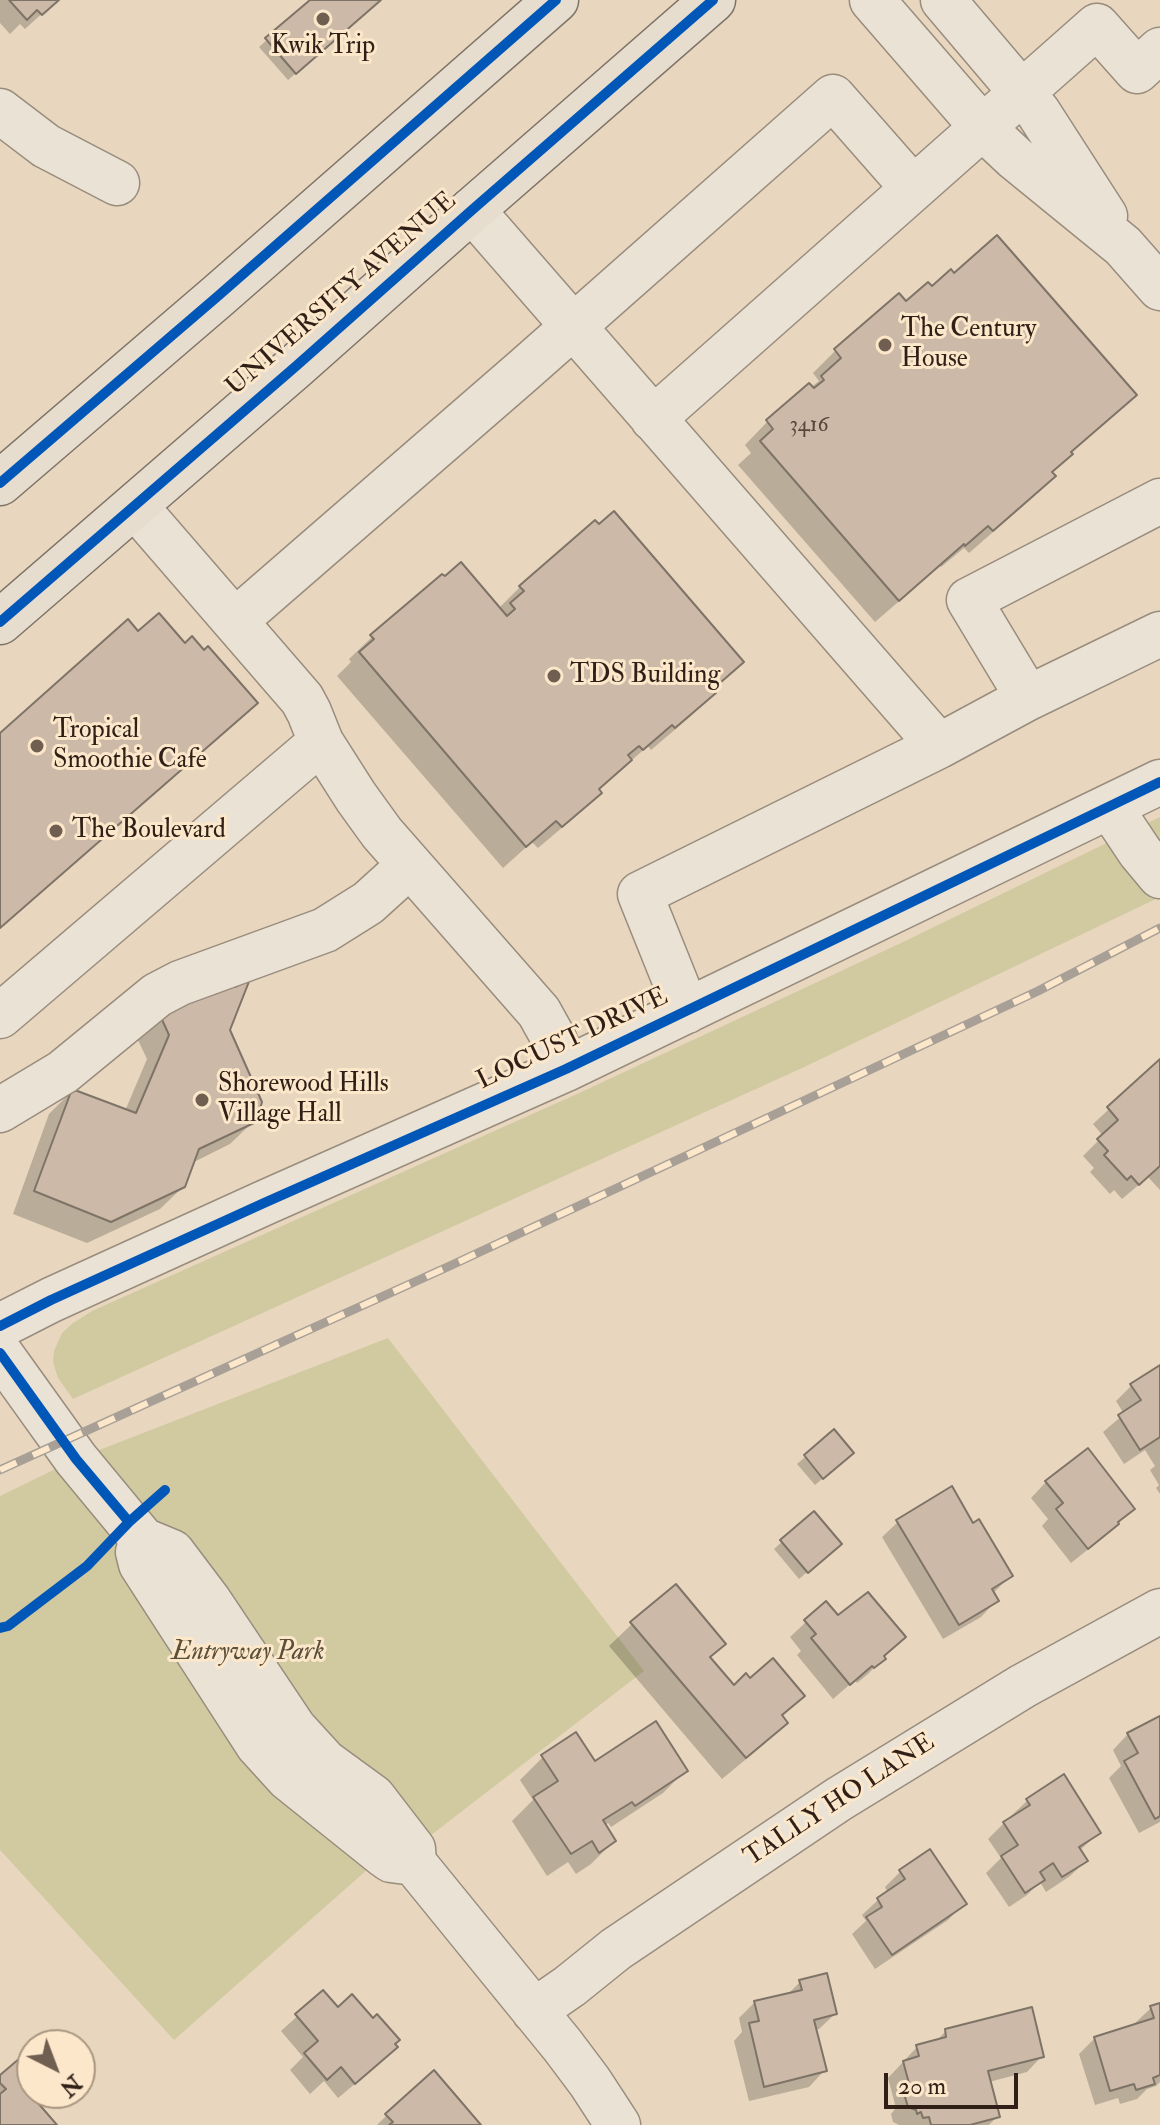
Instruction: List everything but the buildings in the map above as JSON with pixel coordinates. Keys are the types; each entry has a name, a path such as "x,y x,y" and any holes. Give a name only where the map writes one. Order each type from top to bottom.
{"main road":[{"path":"0,483 556,0"},
{"path":"635,68 692,0"},
{"name":"UNIVERSITY AVENUE","path":"0,622 713,0"}],"street":[{"path":"872,0 983,128 1123,246 1160,288"},
{"path":"943,0 1023,92 1059,141 1123,246"},
{"path":"653,419 1097,26 1137,71 1160,50"},
{"path":"236,620 833,97 913,188"},
{"path":"0,111 46,146 117,183"},
{"path":"472,210 939,746"},
{"path":"1028,698 969,600 1160,501"},
{"path":"135,506 302,699 321,742 367,813 539,1012 566,1069"},
{"path":"687,1011 640,894 1160,634"},
{"path":"0,1016 321,742"},
{"name":"LOCUST DRIVE","path":"0,1326 264,1203 566,1069 1160,782"},
{"path":"1110,807 1160,876"},
{"path":"0,1110 63,1072 157,995 180,983 325,930 368,903 410,865"},
{"path":"0,1353 76,1459 143,1540 172,1552 209,1601 294,1728 325,1762 373,1797 413,1849 414,1863 590,2082 618,2125"},
{"name":"TALLY HO LANE","path":"534,2011 616,1949 839,1799 1023,1686 1160,1611"}],"green space":[{"path":"1160,817 1160,897 800,1069 73,1399 58,1378 53,1362 62,1333 92,1311 577,1094 901,943"},
{"name":"Entryway Park","path":"388,1338 644,1671 413,1849 384,1855 174,2040 0,1850 0,1496 76,1459"}],"railway":[{"path":"0,1470 782,1111 1038,991 1160,928"}],"cycle path":[{"path":"0,483 556,0"},
{"path":"0,622 713,0"},
{"path":"0,1326 264,1203 566,1069 1160,782"},
{"path":"0,1353 76,1459 129,1522"},
{"path":"0,1628 8,1626 87,1566 165,1490"}],"place":[{"name":"Kwik Trip","path":"323,19"},
{"name":"The Century House","path":"885,345"},
{"name":"TDS Building","path":"554,676"},
{"name":"Tropical Smoothie Cafe","path":"37,746"},
{"name":"The Boulevard","path":"56,831"},
{"name":"Shorewood Hills Village Hall","path":"202,1100"}]}
